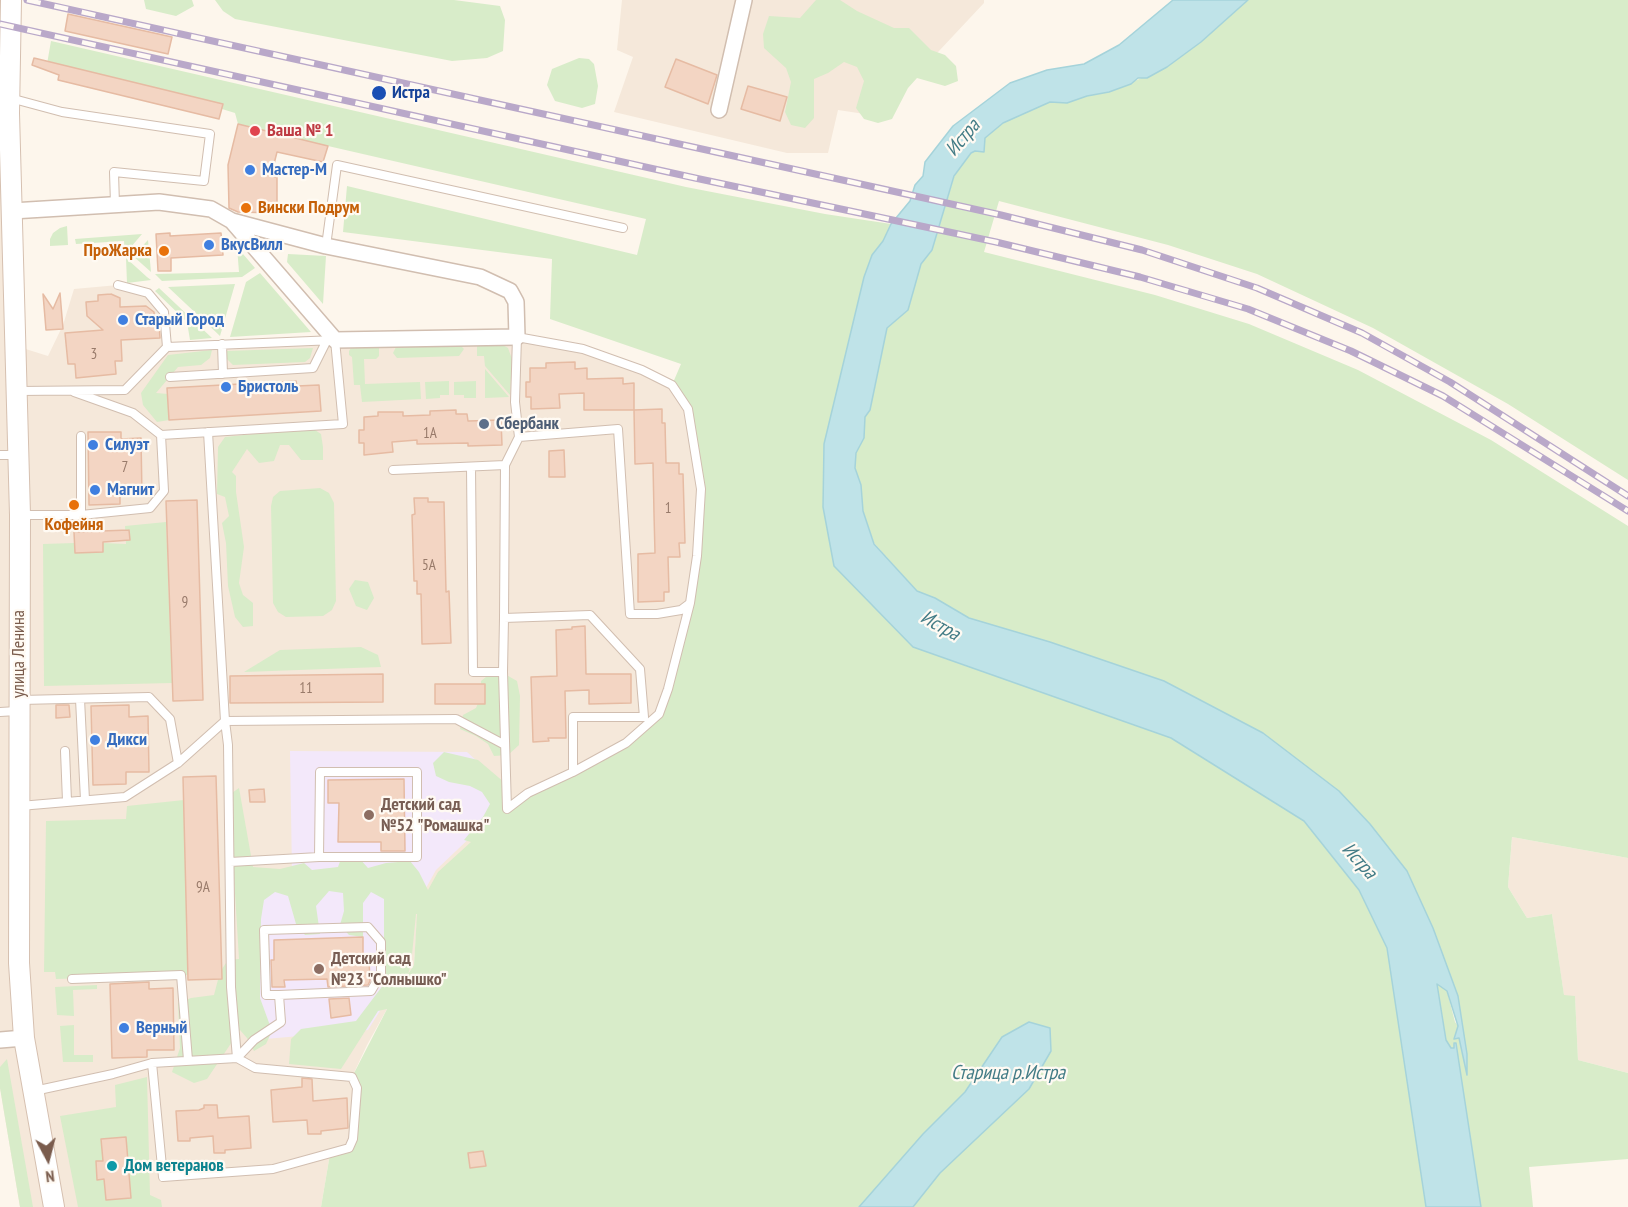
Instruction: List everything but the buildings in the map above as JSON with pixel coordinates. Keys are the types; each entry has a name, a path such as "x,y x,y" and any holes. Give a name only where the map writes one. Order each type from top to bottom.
{"main road":[{"name":"улица Ленина","path":"10,0 6,108 12,211 16,391 9,455 20,515 13,708 19,806 19,963 24,1038 54,1207"}],"street":[{"path":"719,110 744,0"},
{"path":"12,211 159,202 211,209 232,220 326,246 480,277 510,291 516,302 517,338 331,340 232,220"},
{"path":"0,1040 24,1038"}],"lane":[{"path":"6,108 62,112 210,134 204,181 114,172 115,205"},
{"path":"326,246 337,165 623,228"},
{"path":"118,285 148,293 164,312 167,346"},
{"path":"517,338 583,350 642,369 672,385 688,409 700,489 697,556 690,603 659,714 626,743 528,793 507,809 503,672 505,465 519,437 515,402 517,338"},
{"path":"16,391 125,390 167,346 331,340"},
{"path":"74,392 134,413 161,435 343,424 331,340"},
{"path":"170,377 313,368 331,340"},
{"path":"222,344 223,374"},
{"path":"519,437 618,429 630,614 657,614 681,610 690,603"},
{"path":"208,432 228,745 231,987 237,1058"},
{"path":"20,515 81,515 150,508 164,491 161,435"},
{"path":"81,436 81,515"},
{"path":"393,470 505,465"},
{"path":"471,466 473,672 503,672"},
{"path":"504,618 590,615 640,669 644,717"},
{"path":"13,708 80,699 149,697 170,719 178,764"},
{"path":"80,699 85,800"},
{"path":"573,772 573,717 644,717 659,714"},
{"path":"19,806 125,797 178,764 225,722 456,719 505,745"},
{"path":"65,751 67,801"},
{"path":"230,862 319,857 417,857 417,772 320,772 319,857"},
{"path":"368,927 381,942 381,974 371,991 279,994 266,995 264,930 368,927"},
{"path":"72,979 181,975 188,1060"},
{"path":"237,1058 254,1040 281,1022 279,994"},
{"path":"34,1091 152,1063 237,1058 255,1068 352,1077 357,1088 353,1139 349,1148 273,1169 163,1177 152,1063"}],"shaded area":[{"path":"622,0 984,0 984,3 878,116 838,110 828,153 787,153 614,112 633,57 617,50"},
{"path":"0,114 16,346 48,356 63,325 74,289 118,285 148,293 164,312 167,346 335,340 517,343 528,340 583,349 672,385 688,409 701,489 690,603 659,714 418,908 414,965 367,1045 352,1077 357,1088 349,1148 330,1154 321,1207 20,1207 0,1088"},
{"path":"290,751 467,752 500,782 499,810 436,870 416,906 410,963 368,1030 254,1040 249,874 292,873"},
{"path":"1512,837 1628,858 1628,1073 1578,1060 1575,997 1564,996 1552,914 1527,918 1508,887"}],"green space":[{"path":"144,0 192,0 194,6 176,16 146,9"},
{"path":"215,0 454,0 500,6 505,20 503,51 487,58 452,61 235,19 223,11"},
{"path":"816,0 840,0 857,11 894,28 909,28 931,50 945,55 956,66 958,81 945,86 917,78 908,88 892,119 878,123 864,119 856,108 864,81 857,67 844,62 814,79 814,118 805,128 791,125 785,112 791,82 786,68 764,48 763,34 769,16 800,18"},
{"path":"1248,0 1628,0 1628,480 1508,404 1373,328 1257,274 1168,245 999,201 984,252 1155,295 1249,324 1358,370 1491,440 1628,526 1628,858 1512,837 1508,887 1527,918 1552,914 1564,995 1575,996 1578,1060 1628,1073 1628,1159 1529,1167 1533,1207 1481,1207 1456,1043 1454,1043 1454,1048 1450,1048 1446,1040 1437,983 1447,991 1458,1026 1455,1039 1459,1038 1466,1071 1467,1054 1458,996 1407,871 1071,649 969,618 935,598 917,591 874,543 863,511 861,485 855,468 856,453 864,438 865,417 870,410 887,328 908,310 921,264 932,250 954,177 962,163 971,153 985,149 985,138 1003,123 1050,102 1067,103 1109,92 1167,67 1201,42"},
{"path":"51,41 686,187 825,214 891,224 883,241 872,255 824,444 913,647 1171,738 1304,821 1359,890 1387,948 1426,1207 321,1207 330,1154 349,1148 357,1088 352,1077 387,1009 378,1011 341,1069 289,1064 291,1039 301,1029 356,1021 384,984 384,899 371,892 363,903 363,937 349,935 340,925 344,911 343,893 329,891 316,906 320,934 305,935 296,924 288,896 275,892 264,900 261,919 260,998 272,1031 266,1044 254,1051 240,1030 207,1079 194,1083 172,1072 180,1048 178,1003 191,998 214,995 220,972 228,960 239,959 229,795 239,788 253,867 280,869 304,863 312,870 338,867 343,853 358,857 368,868 386,863 410,861 419,872 428,890 438,872 471,842 464,840 483,817 490,804 482,792 436,776 433,763 444,752 478,760 505,783 508,807 626,743 659,714 690,603 701,489 688,409 672,385 681,364 550,319 552,259 343,232 347,186 637,255 646,219 238,124 235,113 222,109 223,104 47,64","holes":["417,914 414,965 408,974 411,965"]},
{"path":"579,58 589,59 594,64 598,86 595,104 582,108 555,101 547,85 552,69"},
{"path":"67,226 68,245 50,246 53,233"},
{"path":"142,234 125,254 124,241 76,244 75,239"},
{"path":"148,240 151,272 133,256"},
{"path":"237,247 255,268 242,277 162,281 155,274 239,272"},
{"path":"288,254 326,256 323,304 287,262"},
{"path":"126,258 147,277 151,280 127,283"},
{"path":"260,273 311,332 230,337 246,282"},
{"path":"235,284 220,336 168,287"},
{"path":"159,288 212,338 190,340 187,322 155,291"},
{"path":"459,344 464,349 459,356 397,358 393,353 397,345"},
{"path":"477,344 501,344 508,348 512,359 510,395 485,366 484,356 477,356"},
{"path":"375,346 379,348 379,356 376,359 364,359 365,384 420,382 421,399 362,402 360,385 354,385 352,357 349,351 351,348"},
{"path":"313,348 310,358 305,362 233,365 227,359 226,351"},
{"path":"212,350 210,358 201,365 178,367 156,393 168,394 169,420 157,422 143,405 141,393 168,355"},
{"path":"485,369 509,397 485,398"},
{"path":"449,381 449,395 426,399 425,382"},
{"path":"476,381 476,398 454,395 454,382"},
{"path":"312,428 321,434 323,460 301,460 289,445 280,445 274,461 259,463 247,449 232,472 236,476 244,547 239,583 243,595 253,603 253,626 243,627 235,617 228,586 226,543 222,523 229,516 225,497 217,494 218,447 225,437"},
{"path":"320,488 329,493 334,503 336,601 332,610 323,616 286,617 278,612 273,603 271,506 273,497 280,491"},
{"path":"166,522 172,683 44,686 43,544 75,543 75,553 103,543 126,544 125,526"},
{"path":"355,580 368,582 374,598 367,610 356,606 349,589"},
{"path":"361,647 378,655 381,667 244,672 280,650"},
{"path":"496,669 517,681 520,696 519,745 508,755 494,756 488,744 460,729 463,715 476,708 481,696 481,681"},
{"path":"184,800 188,975 56,979 55,972 44,972 46,821 126,819 127,806"},
{"path":"97,985 97,989 73,990 74,1016 57,1015 55,987"},
{"path":"74,1025 74,1055 93,1055 93,1062 63,1062 60,1026"},
{"path":"7,1059 33,1207 20,1207 0,1088 0,1067"},
{"path":"147,1077 150,1195 161,1200 162,1207 78,1207 60,1116 116,1107 115,1085"}],"water":[{"path":"1173,0 1248,0 1201,42 1167,67 1147,78 1138,78 1131,84 1109,92 1067,103 1050,102 1003,123 985,138 984,152 971,153 954,176 932,250 921,264 908,310 887,328 870,410 865,417 864,438 856,453 855,468 861,485 863,511 874,544 917,591 935,598 969,618 1050,642 1164,681 1263,733 1339,791 1370,824 1407,871 1433,928 1458,996 1467,1054 1467,1075 1459,1038 1454,1039 1458,1026 1447,991 1437,984 1446,1040 1451,1048 1454,1048 1454,1043 1456,1043 1481,1207 1426,1207 1387,948 1359,890 1304,821 1171,738 913,647 834,566 823,507 824,444 864,277 872,255 883,241 891,224 910,201 915,185 923,176 925,162 953,126 1010,83 1047,70 1084,64 1119,45"},
{"name":"Старица р.Истра","path":"1029,1022 1050,1028 1051,1051 1029,1089 940,1173 913,1207 859,1207 923,1134 965,1092 1002,1037"}],"railway":[{"path":"27,0 1001,215 1142,250 1257,288 1362,333 1450,382 1628,496"},
{"path":"0,24 695,178 996,242 1140,277 1248,309 1351,351 1443,396 1628,511"}],"place":[{"name":"Истра","path":"379,93"},
{"name":"Ваша № 1","path":"255,131"},
{"name":"Мастер-М","path":"250,170"},
{"name":"Вински Подрум","path":"246,208"},
{"name":"ВкусВилл","path":"209,245"},
{"name":"ПроЖарка","path":"164,251"},
{"name":"Старый Город","path":"123,320"},
{"name":"Бристоль","path":"226,387"},
{"name":"Сбербанк","path":"484,424"},
{"name":"Силуэт","path":"93,445"},
{"name":"Магнит","path":"95,490"},
{"name":"Кофейня","path":"74,505"},
{"name":"Дикси","path":"95,740"},
{"name":"Детский сад №52 \"Ромашка\"","path":"369,815"},
{"name":"Детский сад №23 \"Солнышко\"","path":"319,969"},
{"name":"Верный","path":"124,1028"},
{"name":"Дом ветеранов","path":"112,1166"}]}
